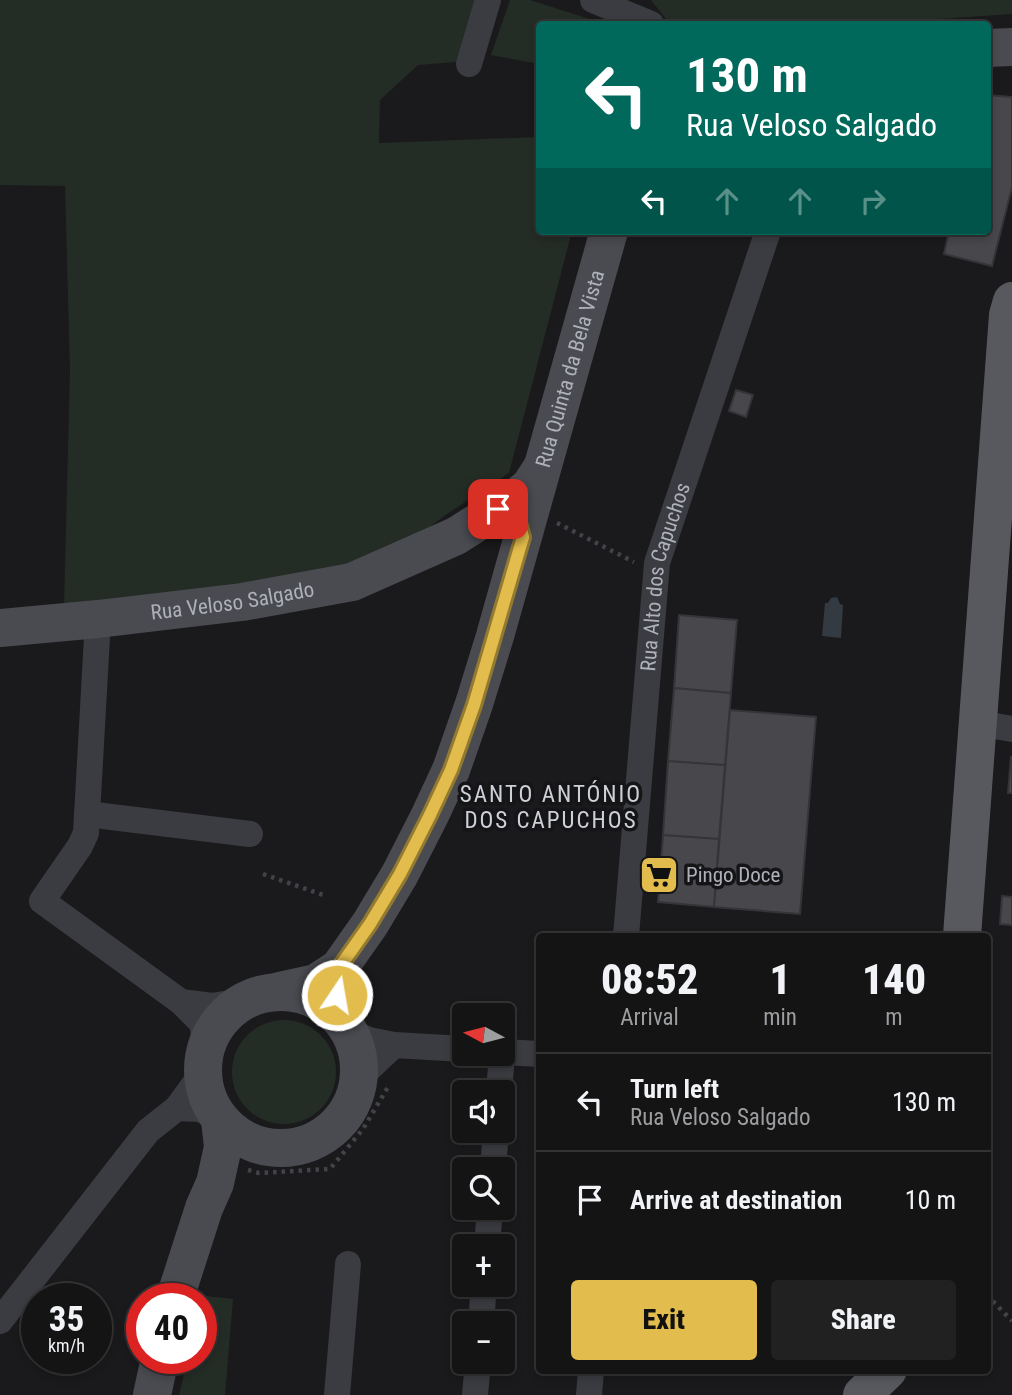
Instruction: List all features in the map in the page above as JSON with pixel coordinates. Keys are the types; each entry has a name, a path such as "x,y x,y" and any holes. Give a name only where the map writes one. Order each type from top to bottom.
{"main road":[{"path":"962,933 994,726 1008,315 1012,301"},
{"path":"862,1395 884,1374"}],"street":[{"path":"469,64 488,0"},
{"path":"593,0 644,21"},
{"path":"635,0 649,21"},
{"path":"991,48 1012,47"},
{"name":"Rua Quinta da Bela Vista","path":"542,467 608,235"},
{"name":"Rua Alto dos Capuchos","path":"626,933 657,563 767,235"},
{"name":"Rua Veloso Salgado","path":"0,628 98,620 242,602 352,582 456,536 511,526 516,498 530,486 542,467"},
{"path":"181,1002 212,1006 242,1001 254,996 316,984 339,968 376,914 430,815 451,770 474,705 503,605 501,569 511,526"},
{"path":"98,620 86,832 42,901 181,1002 202,1023 205,1054 203,1076 213,1108 220,1119 239,1136 258,1145 286,1148 309,1144 332,1129 347,1112 360,1077 360,1065 337,995 339,968"},
{"path":"87,814 250,834"},
{"path":"279,991 295,992 323,1003 346,1026 369,1040 394,1045 452,1048"},
{"path":"0,1321 148,1131 177,1108 198,1079 205,1054 221,1019 242,1001"},
{"path":"360,1077 394,1045"},
{"path":"515,1053 536,1054"},
{"path":"177,1108 199,1109 220,1119"},
{"path":"180,1283 215,1183 223,1147 220,1119"},
{"path":"215,1183 239,1157 258,1145"},
{"path":"337,1395 348,1264"},
{"path":"152,1395 157,1374"},
{"path":"475,1395 477,1374"},
{"path":"589,1395 591,1374"}],"path":[{"path":"511,526 656,573"},
{"path":"263,873 326,896"},
{"path":"991,1299 1012,1321"}],"shaded area":[{"path":"0,0 479,0 456,62 418,65 380,100 379,143 536,137 536,235 571,235 509,473 444,516 387,560 281,585 64,607 70,370 65,186 0,185"},
{"path":"510,0 530,0 596,21 536,21 536,63 491,55"},
{"path":"651,0 1012,0 1012,14 911,21 668,21"},
{"path":"837,597 843,605 841,638 822,636 825,603"},
{"path":"284,1020 304,1024 321,1035 332,1052 336,1072 332,1092 321,1109 304,1120 284,1124 264,1120 247,1109 236,1092 232,1072 236,1052 247,1035 264,1024"},
{"path":"217,1297 233,1299 225,1395 179,1395 184,1374 217,1374"}],"building":[{"path":"991,95 1012,97 1012,187 992,266 944,254 948,235 991,235"},
{"path":"736,390 753,395 746,417 729,411"},
{"path":"679,615 737,620 731,693 674,688"},
{"path":"674,688 731,693 725,765 668,761"},
{"path":"730,710 816,717 800,914 714,907"},
{"path":"1011,757 1012,793 1008,793"},
{"path":"668,761 725,765 719,839 663,835"},
{"path":"663,835 719,839 714,907 658,902"},
{"path":"1002,896 1012,897 1012,925 1000,924"}],"place":[{"name":"Pingo Doce","path":"659,875"}],"district":[{"name":"SANTO ANTÓNIO DOS CAPUCHOS","path":"551,807"}],"route":[{"path":"337,995 339,968 400,874 451,770 474,705 523,537 519,523 498,509"}]}
